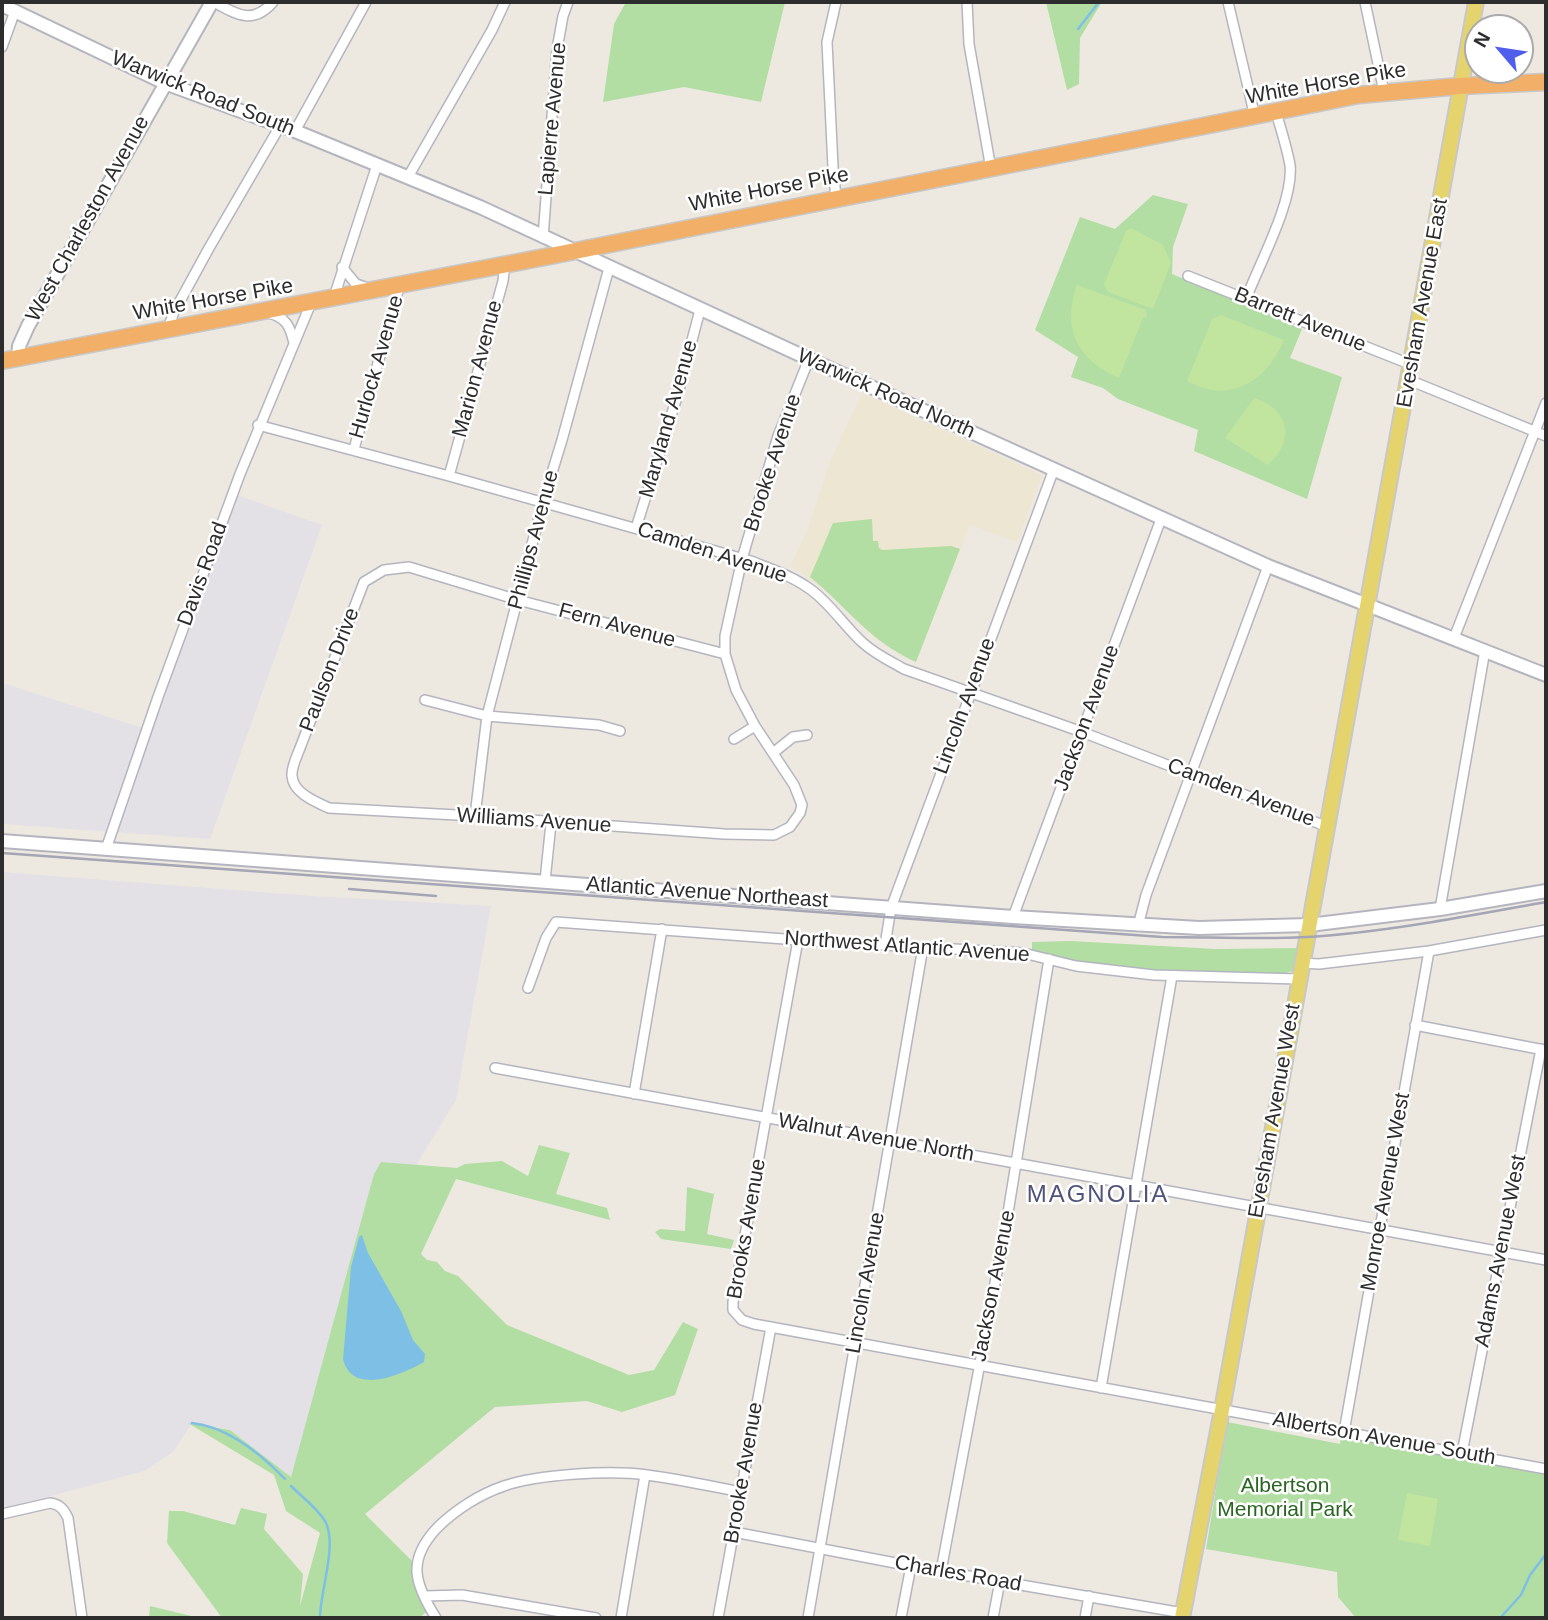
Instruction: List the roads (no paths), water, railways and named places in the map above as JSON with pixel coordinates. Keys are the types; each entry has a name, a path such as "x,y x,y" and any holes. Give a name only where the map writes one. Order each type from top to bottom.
{"highway":[{"name":"White Horse Pike","path":"10,359 311,303 1384,92 1546,82"}],"main road":[{"name":"Evesham Avenue East","path":"1368,604 1476,2"},
{"name":"Evesham Avenue West","path":"1183,1616 1368,604"}],"street":[{"path":"213,2 243,16 260,13 273,2"},
{"name":"West Charleston Avenue","path":"10,359 213,2"},
{"path":"295,131 366,2"},
{"path":"408,177 492,30 505,2"},
{"name":"Lapierre Avenue","path":"543,237 558,49 562,16 568,2"},
{"path":"836,2 827,42 836,198"},
{"path":"967,2 969,44 991,169"},
{"path":"1228,2 1255,117"},
{"path":"1365,2 1384,92"},
{"name":"Warwick Road South","path":"2,5 165,83 295,131 408,177"},
{"path":"2,47 16,11"},
{"path":"1246,299 1279,219 1290,184 1290,165 1276,113"},
{"path":"168,328 209,248 281,126"},
{"path":"334,298 377,165"},
{"name":"Warwick Road North","path":"408,177 1161,519 1268,566 1368,604"},
{"name":"Marion Avenue","path":"449,476 503,281 505,263"},
{"path":"342,267 356,284 373,290"},
{"name":"Phillips Avenue","path":"475,816 487,716 543,502 609,268"},
{"name":"Barrett Avenue","path":"1188,276 1412,365"},
{"name":"Hurlock Avenue","path":"354,449 400,284"},
{"name":"Davis Road","path":"106,849 158,697 258,425 311,303"},
{"name":"Maryland Avenue","path":"636,528 677,397 700,310"},
{"path":"263,312 278,316 288,323 294,343"},
{"name":"Brooke Avenue","path":"781,832 790,827 802,805 793,785 755,726 730,676 725,654 725,636 742,559 778,436 809,359"},
{"path":"1409,380 1546,436"},
{"path":"1454,638 1546,403"},
{"name":"Camden Avenue","path":"258,425 636,528 742,559 788,576 827,602 863,643 904,669 1082,732 1328,827"},
{"name":"Lincoln Avenue","path":"885,945 891,908 1054,469"},
{"name":"Jackson Avenue","path":"1013,917 1161,519"},
{"path":"1138,926 1146,895 1268,566"},
{"name":"Fern Avenue","path":"388,569 409,567 518,600 725,654"},
{"name":"Paulson Drive","path":"295,784 292,775 300,748 364,582 388,569"},
{"path":"1368,604 1546,675"},
{"path":"1440,909 1485,650"},
{"path":"425,700 487,716 599,725 620,730"},
{"path":"734,739 755,726"},
{"path":"773,753 793,737 807,735"},
{"name":"Williams Avenue","path":"295,784 296,788 312,800 329,808 724,834 775,835 781,832"},
{"path":"545,881 551,822"},
{"name":"Atlantic Avenue Northeast","path":"2,841 1013,917 1199,928 1309,925 1440,909 1546,891"},
{"name":"Northwest Atlantic Avenue","path":"528,988 546,938 556,922 1023,953 1098,969 1172,976 1299,979"},
{"path":"634,1094 662,929"},
{"path":"1302,962 1319,964 1429,951 1546,930"},
{"name":"Brooks Avenue","path":"734,1311 733,1302 798,940"},
{"name":"Lincoln Avenue","path":"808,1618 923,947"},
{"name":"Monroe Avenue West","path":"1345,1432 1429,951"},
{"name":"Jackson Avenue","path":"941,1571 1016,1163 1049,959"},
{"path":"1101,1388 1172,976"},
{"path":"1415,1026 1544,1050"},
{"name":"Adams Avenue West","path":"1462,1453 1544,1050"},
{"name":"Walnut Avenue North","path":"495,1068 1546,1260"},
{"name":"Albertson Avenue South","path":"734,1311 742,1320 771,1327 1546,1469"},
{"name":"Brooke Avenue","path":"718,1618 771,1327"},
{"path":"436,1618 418,1580 416,1560 424,1542 445,1520 475,1499 506,1485 596,1473 645,1475 741,1492"},
{"path":"621,1618 645,1475"},
{"path":"2,1514 53,1504 65,1510 82,1618"},
{"name":"Charles Road","path":"734,1532 1089,1596 1183,1616"},
{"path":"901,1618 911,1566"},
{"path":"993,1618 1000,1581"},
{"path":"425,1596 462,1595 596,1618"},
{"path":"1085,1618 1089,1596"}],"water":[{"path":"362,1235 368,1253 401,1311 413,1340 425,1354 424,1362 404,1372 367,1380 348,1371 343,1359 351,1267 359,1237"}],"waterway":[{"path":"1078,29 1099,2"},
{"path":"192,1423 218,1430 243,1443 285,1479"},
{"path":"291,1486 318,1512 329,1531 329,1555 320,1618"},
{"path":"1500,1618 1521,1595 1530,1575 1546,1554"}],"railway":[{"path":"2,853 1162,937 1321,936 1420,924 1546,902"},
{"path":"349,889 436,896"}],"district":[{"name":"MAGNOLIA","path":"1098,1195"}],"park label":[{"name":"Albertson Memorial Park","path":"1285,1498"}]}
